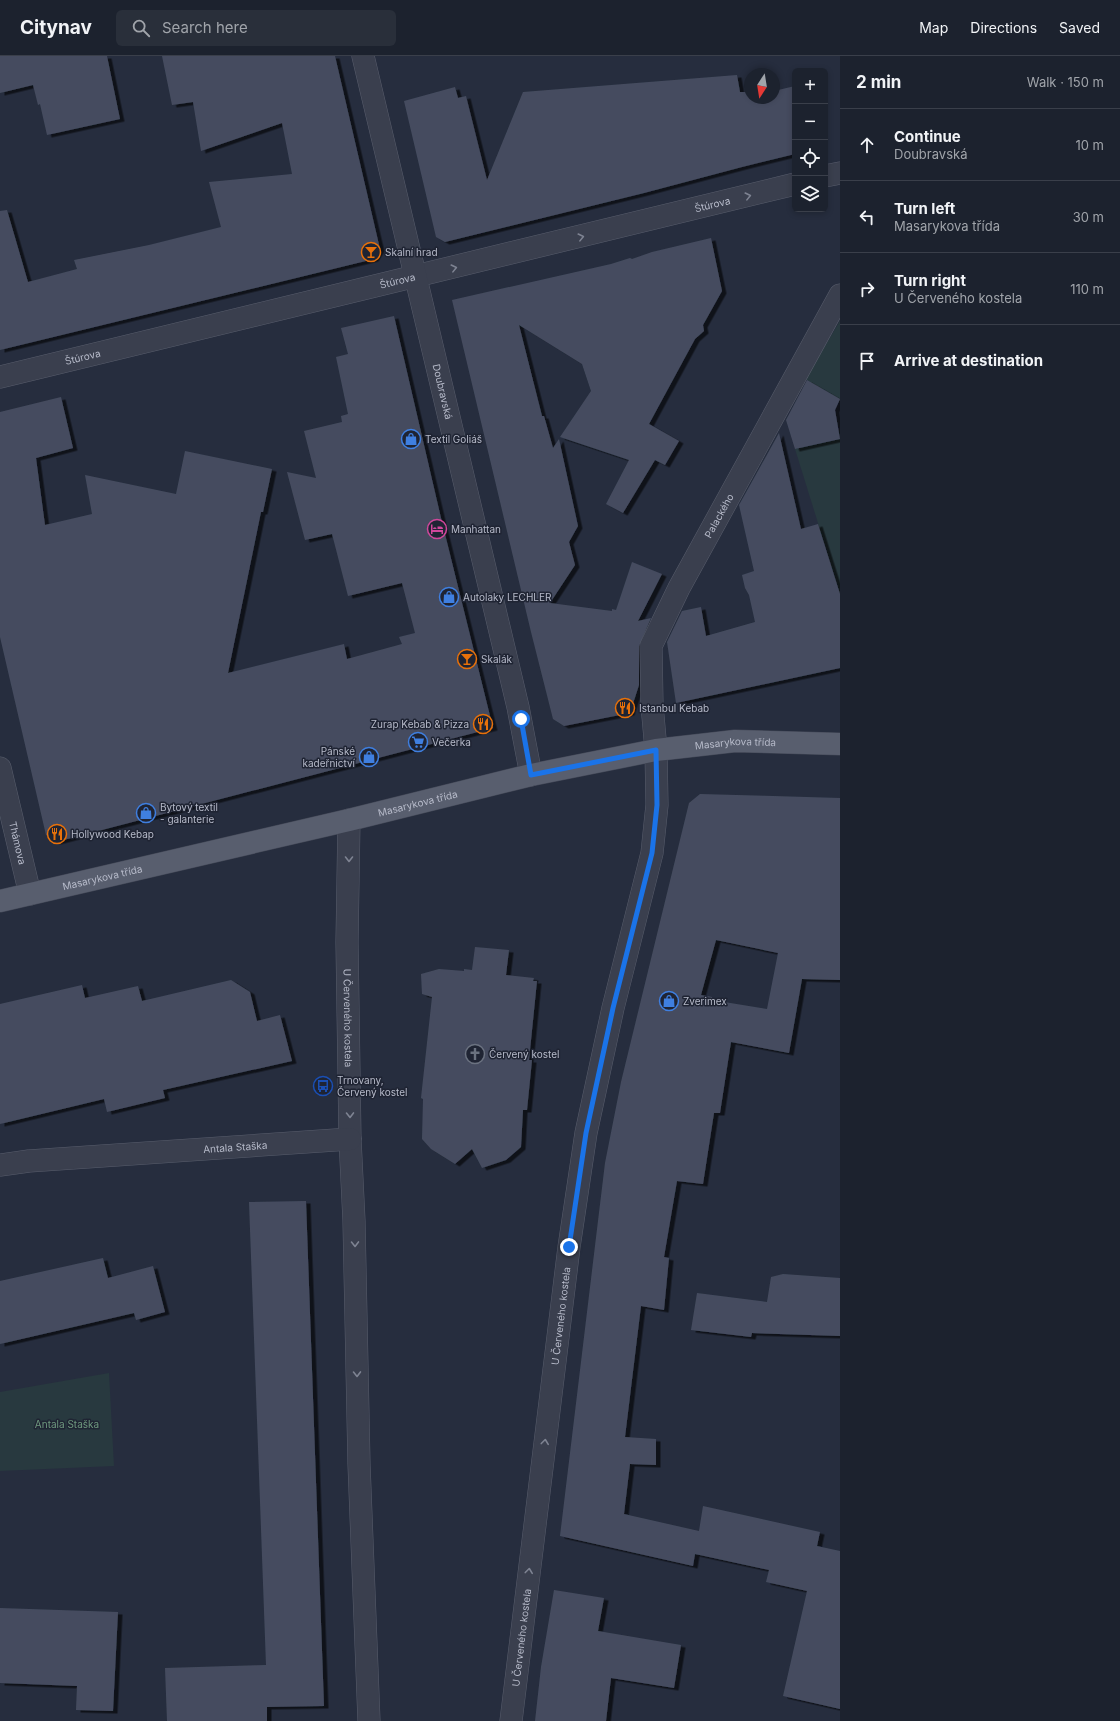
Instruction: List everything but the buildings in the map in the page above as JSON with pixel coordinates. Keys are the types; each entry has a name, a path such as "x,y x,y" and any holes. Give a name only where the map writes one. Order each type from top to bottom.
{"main road":[{"name":"Masarykova třída","path":"0,901 349,820 531,775 656,750 735,741 840,744"}],"street":[{"name":"Doubravská","path":"363,56 518,707 531,775"},
{"path":"828,175 840,173"},
{"name":"Štúrova","path":"0,377 792,185"},
{"name":"Palackého","path":"656,750 652,705 651,646 679,588 840,295"},
{"name":"U Červeného kostela","path":"512,1721 569,1247 586,1133 613,1008 652,853 657,805 656,750"},
{"name":"Thámova","path":"0,768 30,894"},
{"name":"U Červeného kostela","path":"349,820 347,942 350,1139 354,1221 359,1464 369,1721"},
{"name":"Antala Staška","path":"0,1165 29,1161 350,1139"}],"green space":[{"path":"840,321 840,399 805,379"},
{"path":"840,439 840,594 795,449"},
{"name":"Antala Staška","path":"109,1373 114,1466 0,1471 0,1392"}],"place":[{"name":"Skalní hrad","path":"371,252"},
{"name":"Textil Goliáš","path":"411,439"},
{"name":"Manhattan","path":"437,529"},
{"name":"Autolaky LECHLER","path":"449,597"},
{"name":"Skalák","path":"467,659"},
{"name":"Istanbul Kebab","path":"625,708"},
{"name":"Zurap Kebab & Pizza","path":"483,724"},
{"name":"Večerka","path":"418,742"},
{"name":"Pánské kadeřnictví","path":"369,757"},
{"name":"Bytový textil - galanterie","path":"146,813"},
{"name":"Hollywood Kebap","path":"57,834"},
{"name":"Zverimex","path":"669,1001"},
{"name":"Červený kostel","path":"475,1054"},
{"name":"Trnovany, Červený kostel","path":"323,1086"}],"route":[{"path":"521,719 531,775 656,750 657,805 652,853 613,1008 586,1133 569,1247"}]}
